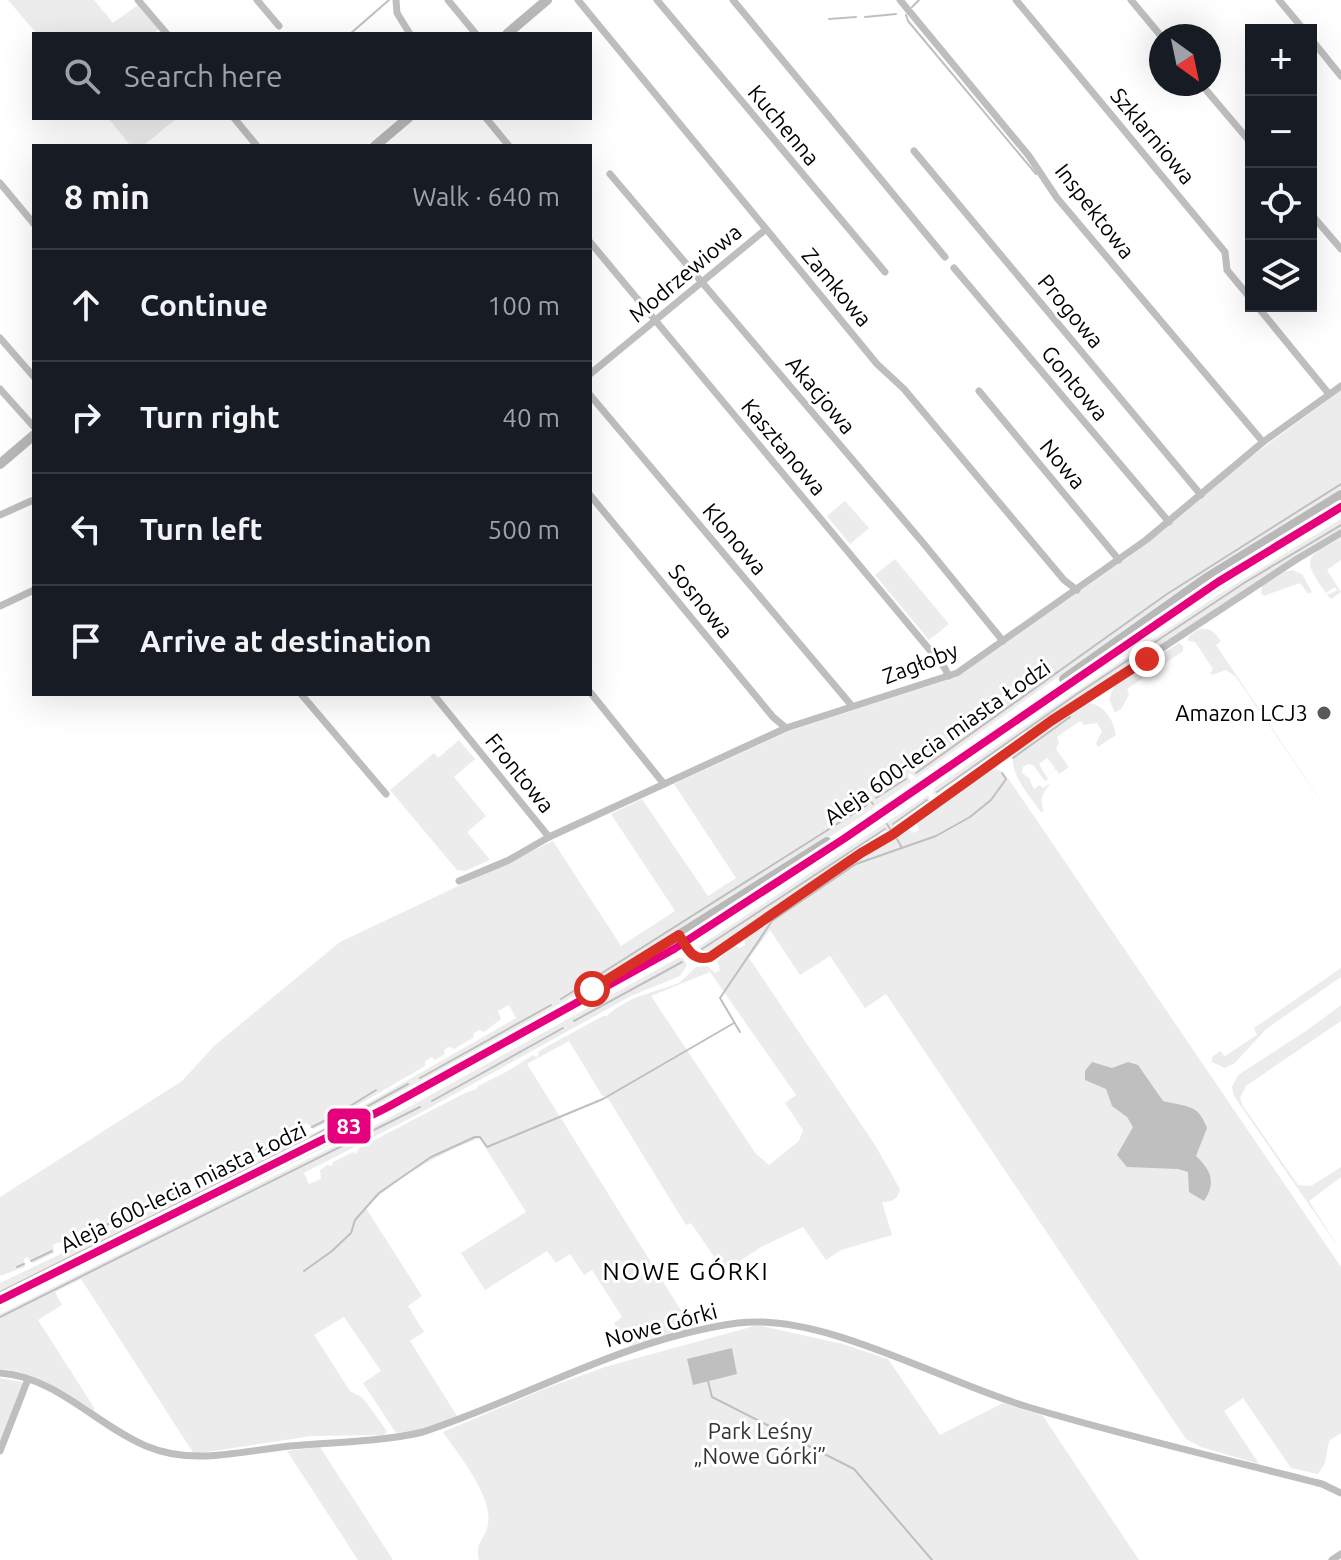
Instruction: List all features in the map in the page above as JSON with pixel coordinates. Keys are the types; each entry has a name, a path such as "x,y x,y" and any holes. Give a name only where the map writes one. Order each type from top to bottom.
{"main road":[{"path":"509,32 547,0"},
{"path":"377,144 406,120"},
{"path":"0,464 32,437"},
{"name":"Aleja 600-lecia miasta Łodzi","path":"681,939 903,791 1205,579 1341,495"},
{"name":"Aleja 600-lecia miasta Łodzi","path":"0,1300 308,1148 552,1016 868,822 1218,582 1341,507"}],"street":[{"path":"138,0 165,32"},
{"path":"257,0 279,26"},
{"path":"396,0 397,13 409,32"},
{"path":"448,0 474,32"},
{"name":"Zamkowa","path":"578,0 877,364 904,389 1064,580 1077,590"},
{"name":"Kuchenna","path":"657,0 885,272"},
{"path":"733,0 945,257"},
{"name":"Inspektowa","path":"900,0 1029,156 1057,198 1263,442"},
{"name":"Szklarniowa","path":"1016,0 1225,252 1227,270 1245,292"},
{"path":"1131,0 1151,24"},
{"path":"1279,0 1299,24"},
{"path":"1317,46 1341,76"},
{"path":"1211,96 1245,136"},
{"path":"236,120 255,144"},
{"path":"488,120 507,144"},
{"name":"Progowa","path":"914,151 1201,495"},
{"name":"Akacjowa","path":"610,174 1003,641"},
{"path":"0,183 32,222"},
{"path":"1317,221 1341,249"},
{"name":"Modrzewiowa","path":"592,372 765,230"},
{"name":"Kasztanowa","path":"592,244 949,676"},
{"name":"Gontowa","path":"954,268 1169,522"},
{"path":"1262,312 1329,394"},
{"path":"0,338 32,375"},
{"name":"Zagłoby","path":"459,881 786,728 963,670 1119,560 1263,442 1341,386"},
{"path":"0,389 32,425"},
{"name":"Nowa","path":"979,391 1119,560"},
{"name":"Klonowa","path":"592,397 852,706"},
{"name":"Sosnowa","path":"592,497 773,717 786,728"},
{"path":"0,515 31,501"},
{"path":"681,939 696,957 705,959 715,954 849,861 892,835 1058,716 1341,533"},
{"path":"0,606 32,591"},
{"path":"592,694 664,784"},
{"path":"303,696 386,794"},
{"name":"Frontowa","path":"435,696 549,837"},
{"name":"Nowe Górki","path":"0,1373 28,1379 65,1396 130,1438 153,1449 186,1457 220,1456 287,1446 395,1438 423,1432 625,1352 738,1323 767,1323 813,1330 873,1348 954,1382 1028,1407 1322,1484 1341,1493"},
{"path":"0,1451 28,1379"},
{"path":"1332,1560 1341,1554"}],"green space":[{"path":"8,0 94,0 113,23 138,5 159,29 155,32 35,32"},
{"path":"110,120 175,120 145,144 129,144"},
{"path":"1341,390 1341,489 1200,576 916,778 910,773 911,782 850,824 563,1004 483,1050 334,1130 0,1294 0,1283 326,1127 516,1018 509,1005 498,1011 501,1019 484,1032 479,1030 473,1038 454,1049 449,1047 444,1050 445,1054 425,1061 425,1066 341,1115 332,1111 334,1119 313,1129 304,1124 306,1132 285,1143 278,1138 273,1140 274,1148 198,1185 191,1179 185,1181 187,1190 140,1213 135,1213 130,1204 124,1206 127,1219 107,1228 97,1218 92,1221 96,1232 65,1247 59,1242 53,1245 54,1253 33,1263 27,1257 24,1259 25,1267 0,1276 0,1197 182,1081 214,1046 340,942 553,841 621,946 675,911 611,814 642,799 708,896 736,878 674,784 789,731 957,677 1126,559 1244,462"},
{"path":"845,501 869,528 850,544 827,516"},
{"path":"1341,513 1176,619 696,943 698,938 1224,584"},
{"path":"1341,519 1341,529 1281,565 1028,733 1025,730 937,792 939,795 933,794 934,788 1218,595"},
{"path":"1341,538 1341,560 1327,570 1341,592 1331,599 1327,595 1337,590 1335,587 1326,593 1310,565 1314,555"},
{"path":"895,559 949,624 929,640 875,575"},
{"path":"1292,570 1302,574 1312,592 1308,594 1300,583 1264,596 1261,593 1262,586"},
{"path":"1199,629 1212,631 1221,641 1216,645 1341,831 1236,677 1226,670 1210,673 1213,669 1195,642 1188,641 1189,636"},
{"path":"1179,643 1183,651 1127,689 1129,694 1122,708 1115,713 1109,699 1114,686"},
{"path":"1087,703 1107,713 1116,735 1098,747 1096,743 1102,731 1097,723 1084,725 1080,721 1057,737 1059,742 1056,749 1069,767 1059,774 1056,769 1052,772 1055,768 1047,758 1039,764 1048,779 1045,781 1033,765 1023,767 1022,773 1029,778 1034,789 1050,783 1042,796 1044,811 1041,812 1017,776 1014,753"},
{"path":"459,740 475,759 454,777 486,816 467,832 490,860 465,871 457,870 390,790 434,753 438,758"},
{"path":"994,768 1003,772 1341,1267 1341,1433 1329,1441 1325,1463 1318,1474 1291,1468 1243,1398 1224,1411 1259,1464 1201,1447 1186,1439 886,994 865,1008 830,956 800,975 770,930 749,958 875,1145 900,1189 894,1200 882,1202 892,1235 841,1250 826,1260 803,1227 761,1247 724,1271 691,1223 686,1225 569,1041 527,1064 692,1328 629,1346 614,1323 622,1317 592,1270 584,1275 570,1254 556,1263 547,1251 485,1290 461,1253 526,1212 480,1139 477,1139 418,1168 366,1208 422,1296 408,1306 424,1332 410,1341 457,1416 428,1427 396,1433 363,1383 381,1371 344,1317 314,1335 350,1391 363,1398 387,1431 384,1435 311,1436 194,1454 81,1279 55,1292 62,1305 38,1320 95,1409 93,1411 37,1378 0,1369 0,1314 382,1122 678,958 683,958 687,965 680,976 631,996 422,1112 304,1173 309,1184 321,1179 320,1170 327,1165 332,1166 333,1162 353,1152 356,1154 359,1148 477,1089 533,1055 537,1057 539,1051 607,1016 634,998 679,983 696,967 708,966 715,973 720,970 717,961 734,945 740,948 745,945 744,938 907,828 914,833 919,830 916,821 949,798 952,800 953,795","holes":["710,972 796,1095 785,1103 803,1130 799,1141 769,1165 756,1154 651,996"]},
{"path":"928,795 929,803 926,800 893,823 895,826 919,810 888,833 864,846 886,832 884,829 847,853 849,856 711,950 703,951 698,947"},
{"path":"671,954 678,954 352,1134 25,1295 369,1122"},
{"path":"1341,968 1341,977 1266,1029 1235,1063 1225,1068 1212,1062 1212,1057 1220,1051 1225,1056 1257,1035 1254,1028"},
{"path":"1341,1005 1341,1021 1246,1086 1240,1098 1298,1185 1311,1186 1341,1167 1341,1177 1309,1201 1341,1251 1234,1096 1232,1087 1238,1075"},
{"name":"Park Leśny „Nowe Górki”","path":"758,1325 843,1344 888,1359 940,1435 1003,1403 1043,1416 1139,1560 479,1560 479,1545 488,1524 485,1501 473,1476 443,1432 549,1387 608,1366"},
{"path":"0,1378 22,1382 23,1386 0,1443"},
{"path":"320,1447 393,1560 358,1560 287,1451"}],"shaded area":[{"path":"1092,1062 1112,1068 1128,1062 1138,1065 1163,1101 1190,1107 1200,1114 1207,1128 1196,1156 1209,1172 1211,1183 1204,1201 1189,1192 1188,1172 1127,1167 1117,1155 1133,1127 1127,1117 1112,1106 1106,1089 1085,1080 1085,1071"},
{"path":"732,1348 737,1374 693,1385 687,1359"}],"waterway":[{"path":"352,32 389,0"},
{"path":"912,7 919,0"},
{"path":"865,17 896,14"},
{"path":"906,15 1036,174"},
{"path":"829,19 856,17"},
{"path":"916,773 1167,594 1341,484"},
{"path":"937,792 1244,583 1341,525"},
{"path":"1013,758 1070,717"},
{"path":"740,1032 720,998 772,921 856,864 936,836 970,817 991,800 1006,779 1002,773"},
{"path":"876,798 906,779"},
{"path":"870,800 873,804"},
{"path":"893,824 927,800"},
{"path":"561,999 867,805"},
{"path":"887,824 890,829"},
{"path":"702,949 885,829"},
{"path":"897,839 902,848"},
{"path":"574,1021 682,962"},
{"path":"420,1078 551,1005"},
{"path":"304,1271 351,1233 355,1220 379,1193 431,1157 475,1137 480,1137 487,1147 603,1099 734,1023"},
{"path":"432,1101 563,1028"},
{"path":"0,1292 310,1138 408,1084"},
{"path":"339,1113 376,1090"},
{"path":"0,1317 420,1107"},
{"path":"312,1127 332,1117"},
{"path":"283,1141 304,1131"},
{"path":"195,1183 273,1146"},
{"path":"136,1212 187,1187"},
{"path":"104,1226 127,1216"},
{"path":"64,1245 95,1230"},
{"path":"31,1261 52,1251"},
{"path":"17,1267 24,1264"},
{"path":"708,1381 712,1397 854,1469 932,1560"}],"transit line":[{"name":"83","path":"0,1300 386,1108 674,949 845,838 1218,582 1341,507"}],"place":[{"name":"Amazon LCJ3","path":"1324,713"}],"district":[{"name":"NOWE GÓRKI","path":"686,1272"}],"route":[{"path":"592,989 679,935 693,955 703,959 710,957 892,835 1051,721 1147,659"}]}
